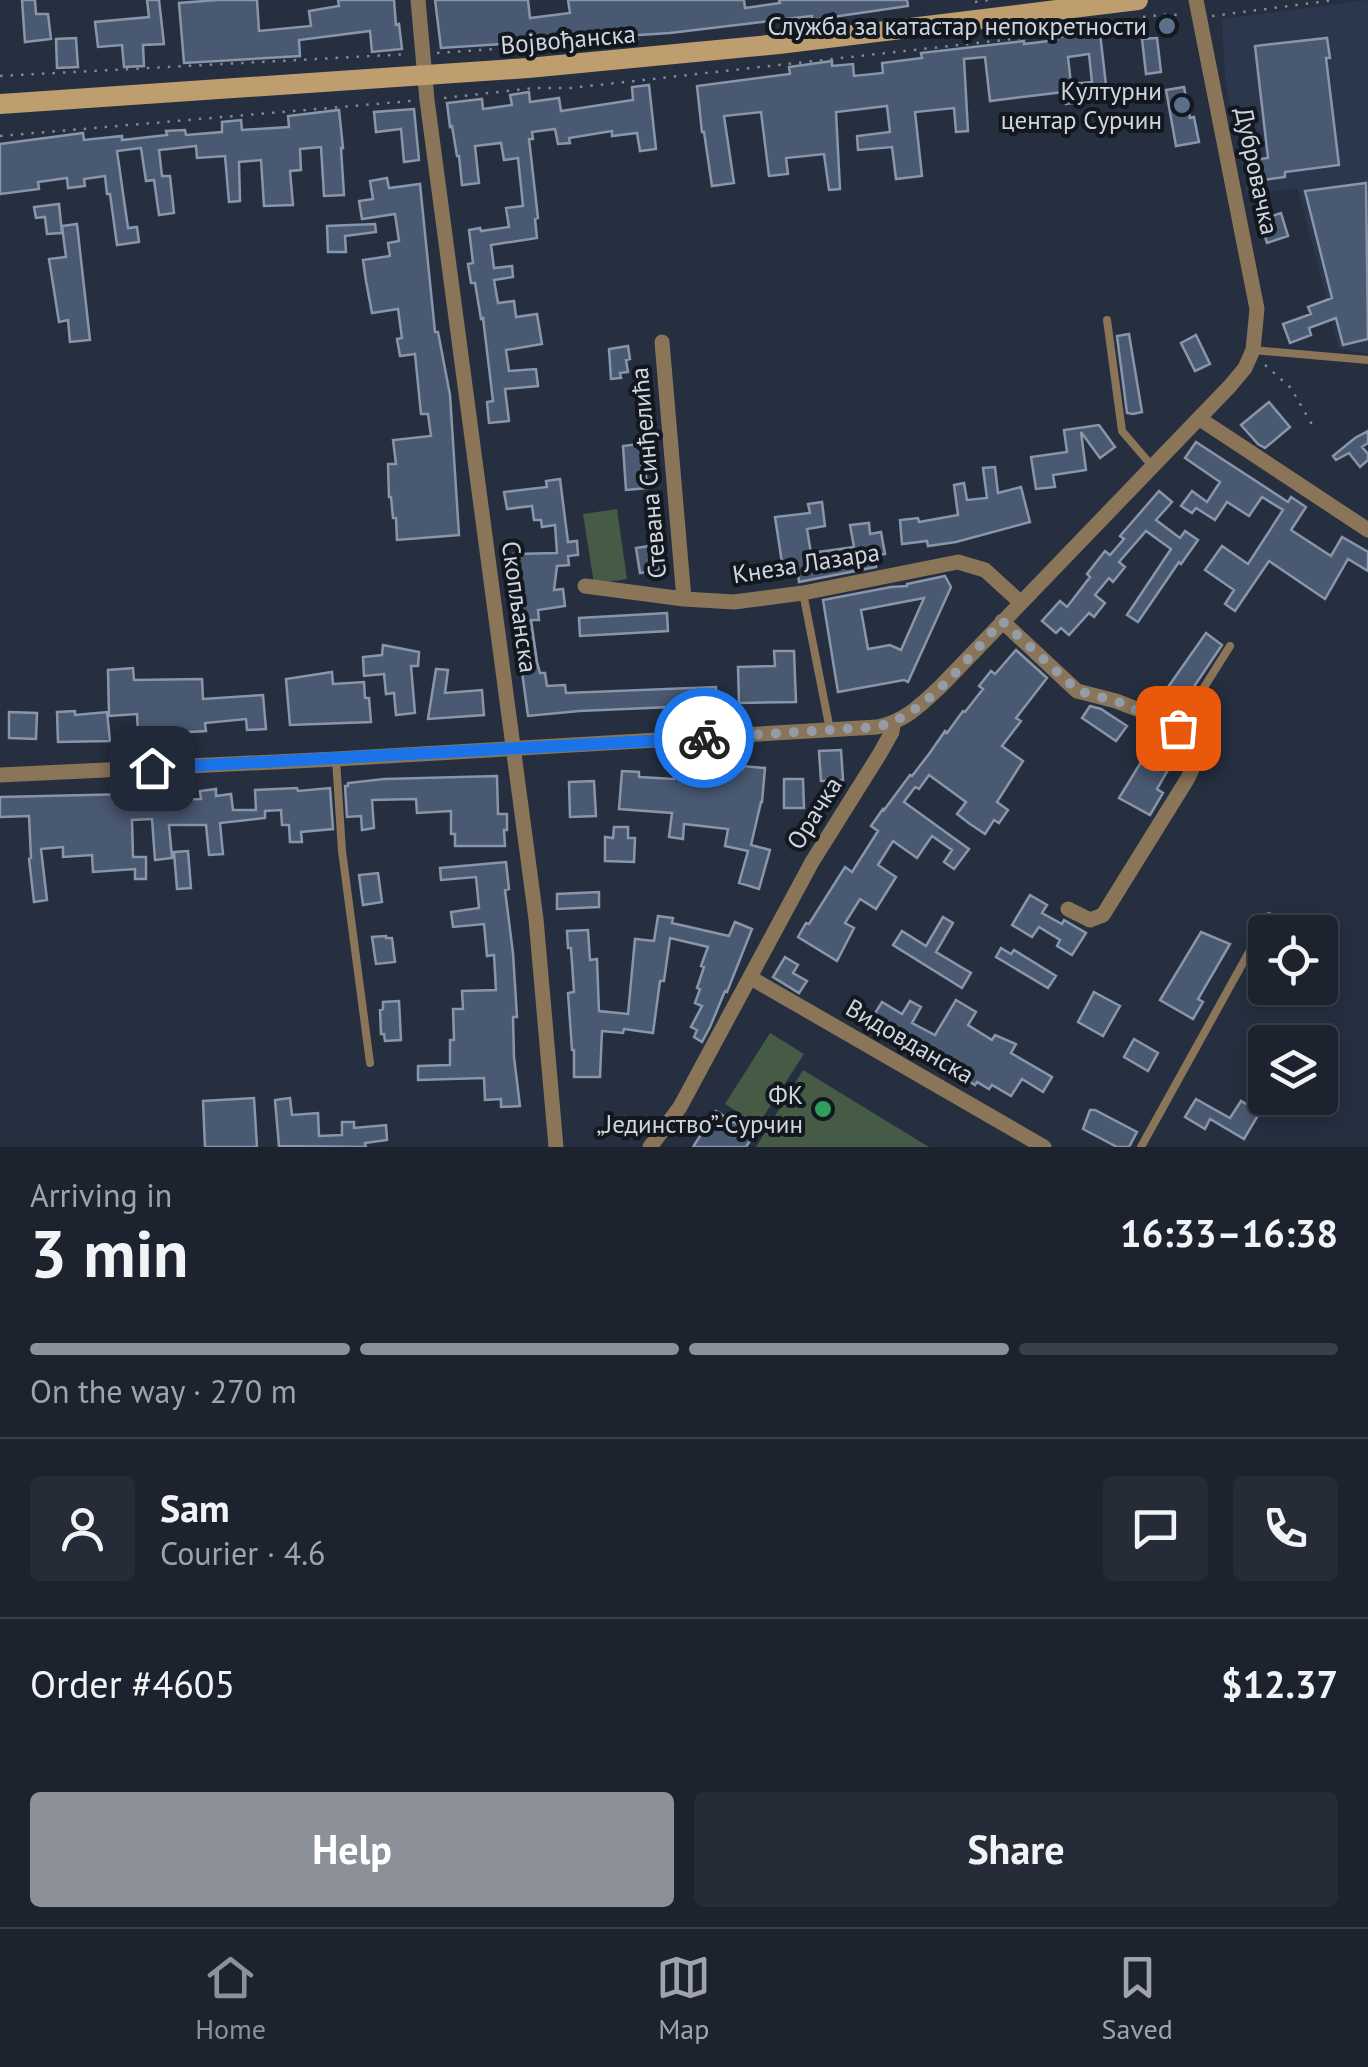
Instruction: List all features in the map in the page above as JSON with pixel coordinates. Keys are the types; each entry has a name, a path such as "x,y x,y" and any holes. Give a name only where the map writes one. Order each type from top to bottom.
{"main road":[{"name":"Војвођанска","path":"0,104 424,64 528,68 741,48 1138,0"}],"street":[{"name":"Скопљанска","path":"418,0 427,100 536,918 556,1147"},
{"name":"Дубровачка","path":"1196,0 1257,309 1252,352"},
{"name":"Стевана Синђелића","path":"662,342 684,599"},
{"path":"1252,352 1245,368 1200,418 1368,530"},
{"name":"Орачка","path":"650,1147 680,1107 812,862 889,737 893,724 941,686 1200,418"},
{"name":"Кнеза Лазара","path":"585,586 734,602 802,593 958,562 985,570 1020,602"},
{"path":"1002,621 1078,691 1116,701 1178,728 1197,742 1198,756 1188,778 1102,915 1090,920 1068,909"},
{"path":"0,775 514,749 893,724"},
{"name":"Видовданска","path":"750,978 1044,1147"}],"lane":[{"path":"1107,320 1122,431 1152,466"},
{"path":"1252,352 1368,360"},
{"path":"802,593 830,730"},
{"path":"1178,728 1230,646"},
{"path":"336,759 342,851 370,1063"},
{"path":"1140,1147 1248,954"}],"path":[{"path":"967,3 988,0"},
{"path":"0,136 616,83 1112,28 1155,14 1200,18 1334,0"},
{"path":"0,76 424,64 650,38"},
{"path":"1252,352 1290,388 1316,430"}],"shaded area":[{"path":"1368,0 1368,353 1362,353 1339,349 1298,188 1247,195 1225,80 1222,19"}],"green space":[{"path":"617,509 627,579 594,584 583,514"},
{"path":"770,1033 804,1054 758,1125 725,1104"},
{"name":"ФК „Јединство”-Сурчин","path":"803,1070 929,1147 756,1147"}],"building":[{"path":"22,0 35,0 36,14 48,14 51,39 25,42"},
{"path":"147,0 159,0 164,44 143,45 144,66 124,67 122,45 98,47 95,22 149,17"},
{"path":"257,0 259,31 311,26 309,11 339,6 338,0 394,0 402,49 372,52 370,31 299,40 300,56 184,63 179,3"},
{"path":"435,0 528,0 530,18 570,13 568,0 744,0 745,8 780,3 779,0 907,0 908,6 812,20 812,16 670,33 441,48"},
{"path":"1100,33 1107,94 1066,104 1064,92 990,101 985,57 964,59 968,131 956,132 954,108 915,112 922,176 896,179 892,147 858,150 857,136 890,132 887,106 836,112 840,189 829,190 824,154 786,158 788,174 769,176 761,112 724,116 734,183 712,186 697,86 790,74 789,67 832,61 832,66 853,64 854,76 883,73 882,63 922,58 921,53 1024,44","holes":["1089,54 1092,82 1071,84 1068,57"]},
{"path":"76,38 78,67 57,68 56,39"},
{"path":"1157,38 1161,72 1146,74 1142,39"},
{"path":"1327,38 1339,165 1285,172 1285,177 1262,180 1259,159 1268,158 1255,46"},
{"path":"649,85 656,149 640,151 637,133 612,136 612,131 569,138 570,143 558,144 555,129 532,132 533,139 529,139 537,238 491,245 494,268 512,266 513,277 494,280 498,303 514,301 516,317 537,314 542,344 506,350 509,371 536,369 538,386 505,389 509,421 489,423 487,402 493,401 483,318 468,264 473,263 469,230 509,227 506,208 523,206 518,158 504,160 501,143 475,146 479,183 462,185 447,103 482,99 483,109 512,105 510,95 529,92 530,102 559,98 561,111 633,100 632,87"},
{"path":"1184,87 1199,142 1176,146 1166,90"},
{"path":"414,109 419,160 404,162 401,129 376,132 374,112"},
{"path":"339,110 344,195 324,196 321,147 300,149 301,170 290,171 293,205 264,206 261,160 239,162 240,201 229,202 225,156 197,158 196,146 159,150 162,176 170,176 174,213 159,215 154,180 146,181 141,148 117,151 128,228 137,227 139,242 117,245 105,176 84,179 85,186 68,188 67,178 38,182 39,189 0,194 0,144 83,133 84,140 122,136 122,140 167,135 166,131 185,130 186,135 222,132 222,122 241,120 242,130 289,127 288,116"},
{"path":"387,178 389,188 420,184 435,332 450,395 459,535 397,540 396,518 389,497 388,464 396,464 393,440 431,436 428,414 421,414 415,354 400,356 398,309 372,313 366,281 363,260 390,256 388,243 399,241 395,214 362,219 359,201 373,199 370,181"},
{"path":"1366,183 1368,339 1343,345 1336,318 1309,328 1311,335 1290,343 1283,324 1311,314 1308,307 1332,298 1305,191"},
{"path":"59,204 62,233 47,234 45,217 36,218 34,207"},
{"path":"1281,213 1288,236 1267,243 1260,220"},
{"path":"77,224 90,340 70,342 68,320 59,322 49,259 66,257 62,226"},
{"path":"375,224 376,232 345,236 346,252 328,252 327,226"},
{"path":"1129,334 1142,412 1133,414 1127,413 1117,336"},
{"path":"1196,335 1210,364 1195,371 1181,343"},
{"path":"628,346 628,372 611,379 609,349"},
{"path":"1269,402 1290,427 1265,448 1241,425"},
{"path":"1099,425 1115,447 1100,458 1081,432 1086,470 1053,475 1055,487 1036,489 1031,457 1067,452 1064,430"},
{"path":"1368,431 1368,443 1362,447 1368,460 1360,467 1349,453 1336,460 1333,456"},
{"path":"1196,442 1288,502 1291,497 1306,507 1291,530 1331,556 1342,537 1368,552 1368,571 1348,559 1325,599 1269,561 1235,611 1225,604 1234,590 1205,570 1222,546 1248,564 1283,510 1262,497 1249,516 1227,502 1215,520 1196,508 1192,513 1181,506 1192,491 1207,502 1220,482 1185,458"},
{"path":"639,444 647,488 626,490 623,446"},
{"path":"995,467 998,493 1021,487 1030,522 956,542 902,544 900,520 918,518 919,522 958,515 954,485 964,483 967,500 987,498 983,468"},
{"path":"560,479 568,542 577,541 578,555 568,556 569,565 557,566 554,590 563,589 565,606 538,610 539,620 531,620 537,662 540,673 545,673 547,686 565,685 566,693 716,687 717,705 528,716 511,591 513,554 557,553 555,525 542,527 541,520 534,520 532,506 507,509 504,492 547,487 546,481"},
{"path":"1159,491 1172,502 1156,520 1180,538 1185,531 1198,540 1181,564 1138,622 1127,615 1171,549 1146,531 1119,562 1125,567 1095,595 1105,603 1094,617 1089,613 1069,635 1061,628 1056,633 1042,621 1060,601 1067,607 1105,551 1110,555 1124,539 1120,536"},
{"path":"822,502 825,526 807,529 811,553 854,547 850,525 869,523 870,534 881,532 885,554 874,556 876,567 799,582 798,574 784,576 775,517 810,513 808,504"},
{"path":"656,545 660,570 640,573 636,548"},
{"path":"945,576 951,587 908,682 838,692 823,600","holes":["924,598 901,650 890,645 868,649 861,610"]},
{"path":"667,613 668,631 580,636 579,618"},
{"path":"1206,633 1222,645 1187,697 1184,695 1181,700 1166,690"},
{"path":"383,645 419,652 418,666 411,666 415,713 396,715 394,693 386,694 384,674 364,676 363,657 382,655"},
{"path":"1016,650 1047,678 1016,718 1021,721 1002,746 1023,761 997,802 1008,810 999,823 994,820 985,834 970,824 957,814 966,802 929,775 904,802 969,849 954,869 944,862 952,850 932,836 917,858 893,841 878,865 896,877 876,909 860,899 845,923 854,928 837,961 798,937 845,867 852,872 878,831 871,826 883,809 983,689 979,686 991,671 995,674"},
{"path":"774,651 794,651 796,702 739,703 738,667 775,666"},
{"path":"133,668 134,680 202,679 203,699 263,695 266,729 247,730 246,719 205,723 206,731 172,733 173,740 154,742 153,734 138,734 137,714 109,716 108,670"},
{"path":"436,669 448,670 445,693 482,690 484,715 428,719"},
{"path":"332,672 333,684 364,682 371,722 290,725 286,679"},
{"path":"1090,706 1127,726 1116,741 1082,718"},
{"path":"75,711 75,715 107,712 110,741 58,742 57,712"},
{"path":"9,712 37,713 36,739 9,738"},
{"path":"1157,736 1180,749 1157,789 1163,793 1150,815 1119,798"},
{"path":"841,750 843,780 821,781 819,751"},
{"path":"675,765 689,766 688,777 721,779 721,768 765,768 762,802 751,845 770,850 759,889 739,883 748,851 725,846 728,829 684,824 683,839 669,837 672,813 619,809 622,771 639,772 639,777 674,779"},
{"path":"497,776 498,814 507,814 505,846 455,846 451,811 417,813 416,799 372,800 374,828 362,830 361,816 347,817 348,783"},
{"path":"784,779 803,779 804,808 784,808"},
{"path":"594,781 596,816 570,817 569,782"},
{"path":"330,788 333,829 301,832 302,842 290,842 289,825 282,825 281,810 265,811 265,818 220,823 223,854 209,855 206,825 169,825 172,858 155,860 152,819 132,820 133,857 146,857 146,879 135,879 135,869 93,872 92,855 63,857 63,847 41,849 47,900 34,902 29,816 0,817 0,797 167,793 167,800 201,799 200,791 216,789 216,796 231,794 233,810 256,810 255,790"},
{"path":"614,827 628,827 628,838 635,838 634,862 605,861 605,837 613,838"},
{"path":"188,851 191,888 177,889 174,852"},
{"path":"506,862 517,1017 513,1017 514,1057 520,1106 501,1107 501,1099 485,1100 484,1078 418,1080 418,1066 450,1065 453,1009 463,1009 462,991 496,990 494,955 487,956 484,924 453,927 451,912 479,908 476,877 441,880 440,868"},
{"path":"378,873 382,902 363,905 359,875"},
{"path":"599,892 599,907 557,909 557,894"},
{"path":"1030,895 1047,905 1042,913 1086,933 1072,955 1057,946 1060,940 1039,927 1032,937 1012,925"},
{"path":"658,916 729,936 735,922 752,929 710,1027 702,1042 694,1037 697,1030 691,1027 702,1006 695,1003 708,947 670,938 653,1033 602,1031 600,1077 574,1077 568,993 574,992 567,931 588,930 590,960 597,959 599,1011 628,1014 635,939 654,941"},
{"path":"943,917 953,923 936,952 971,973 962,988 893,945 902,931 926,946"},
{"path":"1201,932 1230,944 1198,999 1203,1002 1193,1019 1160,1000"},
{"path":"372,937 392,938 395,962 376,964"},
{"path":"1001,948 1011,954 1014,950 1056,976 1048,988 996,957"},
{"path":"785,957 798,965 793,973 807,981 799,993 773,977"},
{"path":"1094,992 1120,1006 1103,1036 1078,1022"},
{"path":"956,1000 976,1012 968,1025 992,1040 995,1035 1016,1044 1011,1053 1052,1077 1043,1092 1022,1079 1011,1096 992,1085 989,1089 977,1082 975,1085 923,1052 921,1056 866,1028 882,1002 902,1014 910,1001 921,1007 912,1023 935,1035"},
{"path":"399,1001 401,1040 385,1041 380,1010 383,1002"},
{"path":"1134,1039 1158,1053 1148,1071 1124,1057"},
{"path":"254,1098 257,1147 205,1147 203,1101"},
{"path":"290,1098 292,1115 318,1113 319,1136 342,1135 342,1122 354,1122 354,1128 386,1125 387,1140 365,1143 366,1147 279,1146 275,1100"},
{"path":"1196,1099 1230,1118 1241,1101 1248,1105 1248,1115 1258,1115 1244,1139 1210,1119 1205,1129 1185,1117"},
{"path":"1090,1110 1137,1132 1129,1147 1117,1147 1083,1129"},
{"path":"716,1111 754,1135 746,1147 693,1147"}],"way so far":[{"path":"704,738 893,724 941,686 1002,621 1078,691 1116,701 1178,728"}],"place":[{"name":"Служба за катастар непокретности","path":"1167,26"},
{"name":"Културни центар Сурчин","path":"1182,105"},
{"name":"ФК „Јединство”-Сурчин","path":"823,1109"}],"route":[{"path":"152,768 704,738"}]}
